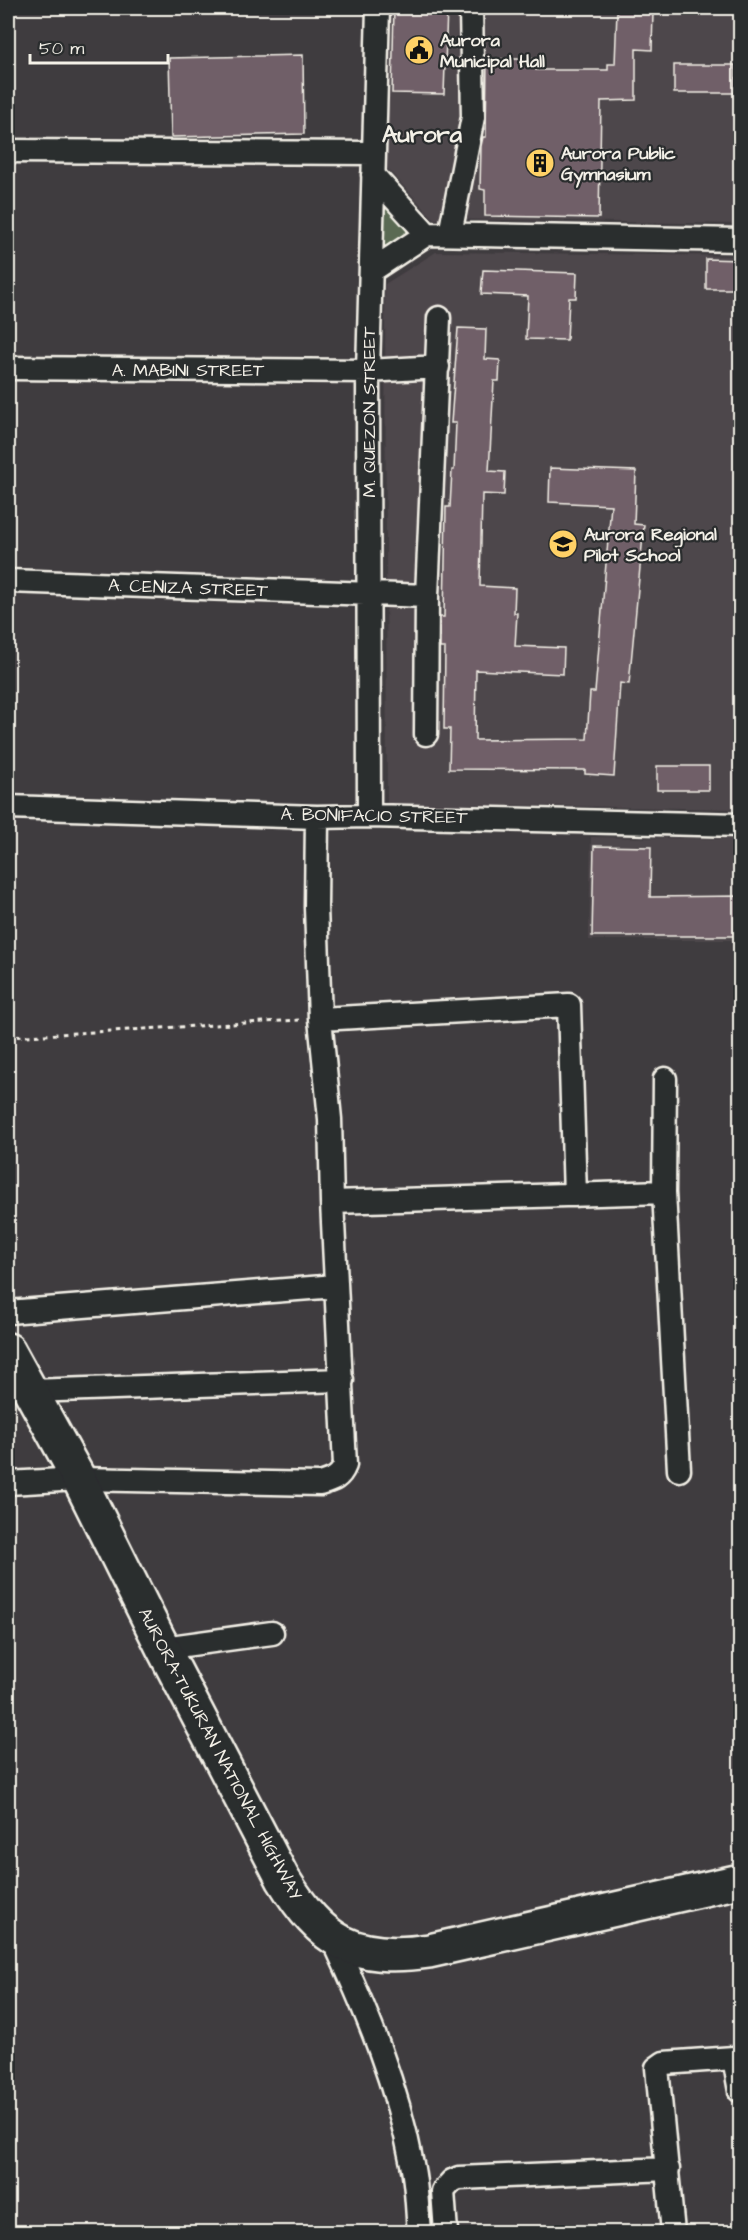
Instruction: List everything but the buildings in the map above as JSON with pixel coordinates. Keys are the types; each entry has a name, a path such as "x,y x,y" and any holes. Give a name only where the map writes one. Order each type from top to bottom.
{"highway":[{"name":"AURORA-TUKURAN NATIONAL HIGHWAY","path":"8,1350 79,1479 163,1648 283,1879 301,1908 320,1929 333,1939 369,1951 404,1955 741,1881"}],"street":[{"name":"M. QUEZON STREET","path":"369,816 368,371 378,8"},
{"path":"450,234 473,117 471,8"},
{"path":"8,151 373,164 427,234"},
{"path":"371,271 427,234 741,240"},
{"path":"426,734 427,596 439,318"},
{"name":"A. MABINI STREET","path":"8,368 368,371 438,367"},
{"name":"A. CENIZA STREET","path":"8,581 427,596"},
{"name":"A. BONIFACIO STREET","path":"8,807 317,817 369,816 741,825"},
{"path":"8,1484 79,1479 320,1484 341,1475 345,1465 342,1380 332,1202 330,1119 320,1019 316,907 317,817"},
{"path":"320,1019 569,1005 575,1195"},
{"path":"665,1079 664,1192 679,1470"},
{"path":"332,1202 664,1192"},
{"path":"8,1312 336,1286"},
{"path":"31,1391 342,1380"},
{"path":"163,1648 272,1633"},
{"path":"333,1939 378,2040 400,2109 413,2166 419,2232"},
{"path":"672,2232 657,2069 664,2062 734,2058 741,2091"},
{"path":"446,2232 443,2191 452,2181 459,2178 668,2169"}],"path":[{"path":"8,1037 320,1019"}],"shaded area":[{"path":"390,8 740,8 740,224 434,219 384,165"},
{"name":"Aurora Regional Pilot School","path":"436,252 740,256 740,809 387,803 385,284"},
{"path":"591,837 740,839 740,940 589,940"}],"green space":[{"path":"380,194 415,233 378,257"}],"place":[{"name":"Aurora Municipal Hall","path":"419,50"},
{"name":"Aurora Public Gymnasium","path":"540,163"},
{"name":"Aurora Regional Pilot School","path":"563,544"}],"district":[{"name":"Aurora","path":"422,135"}]}
